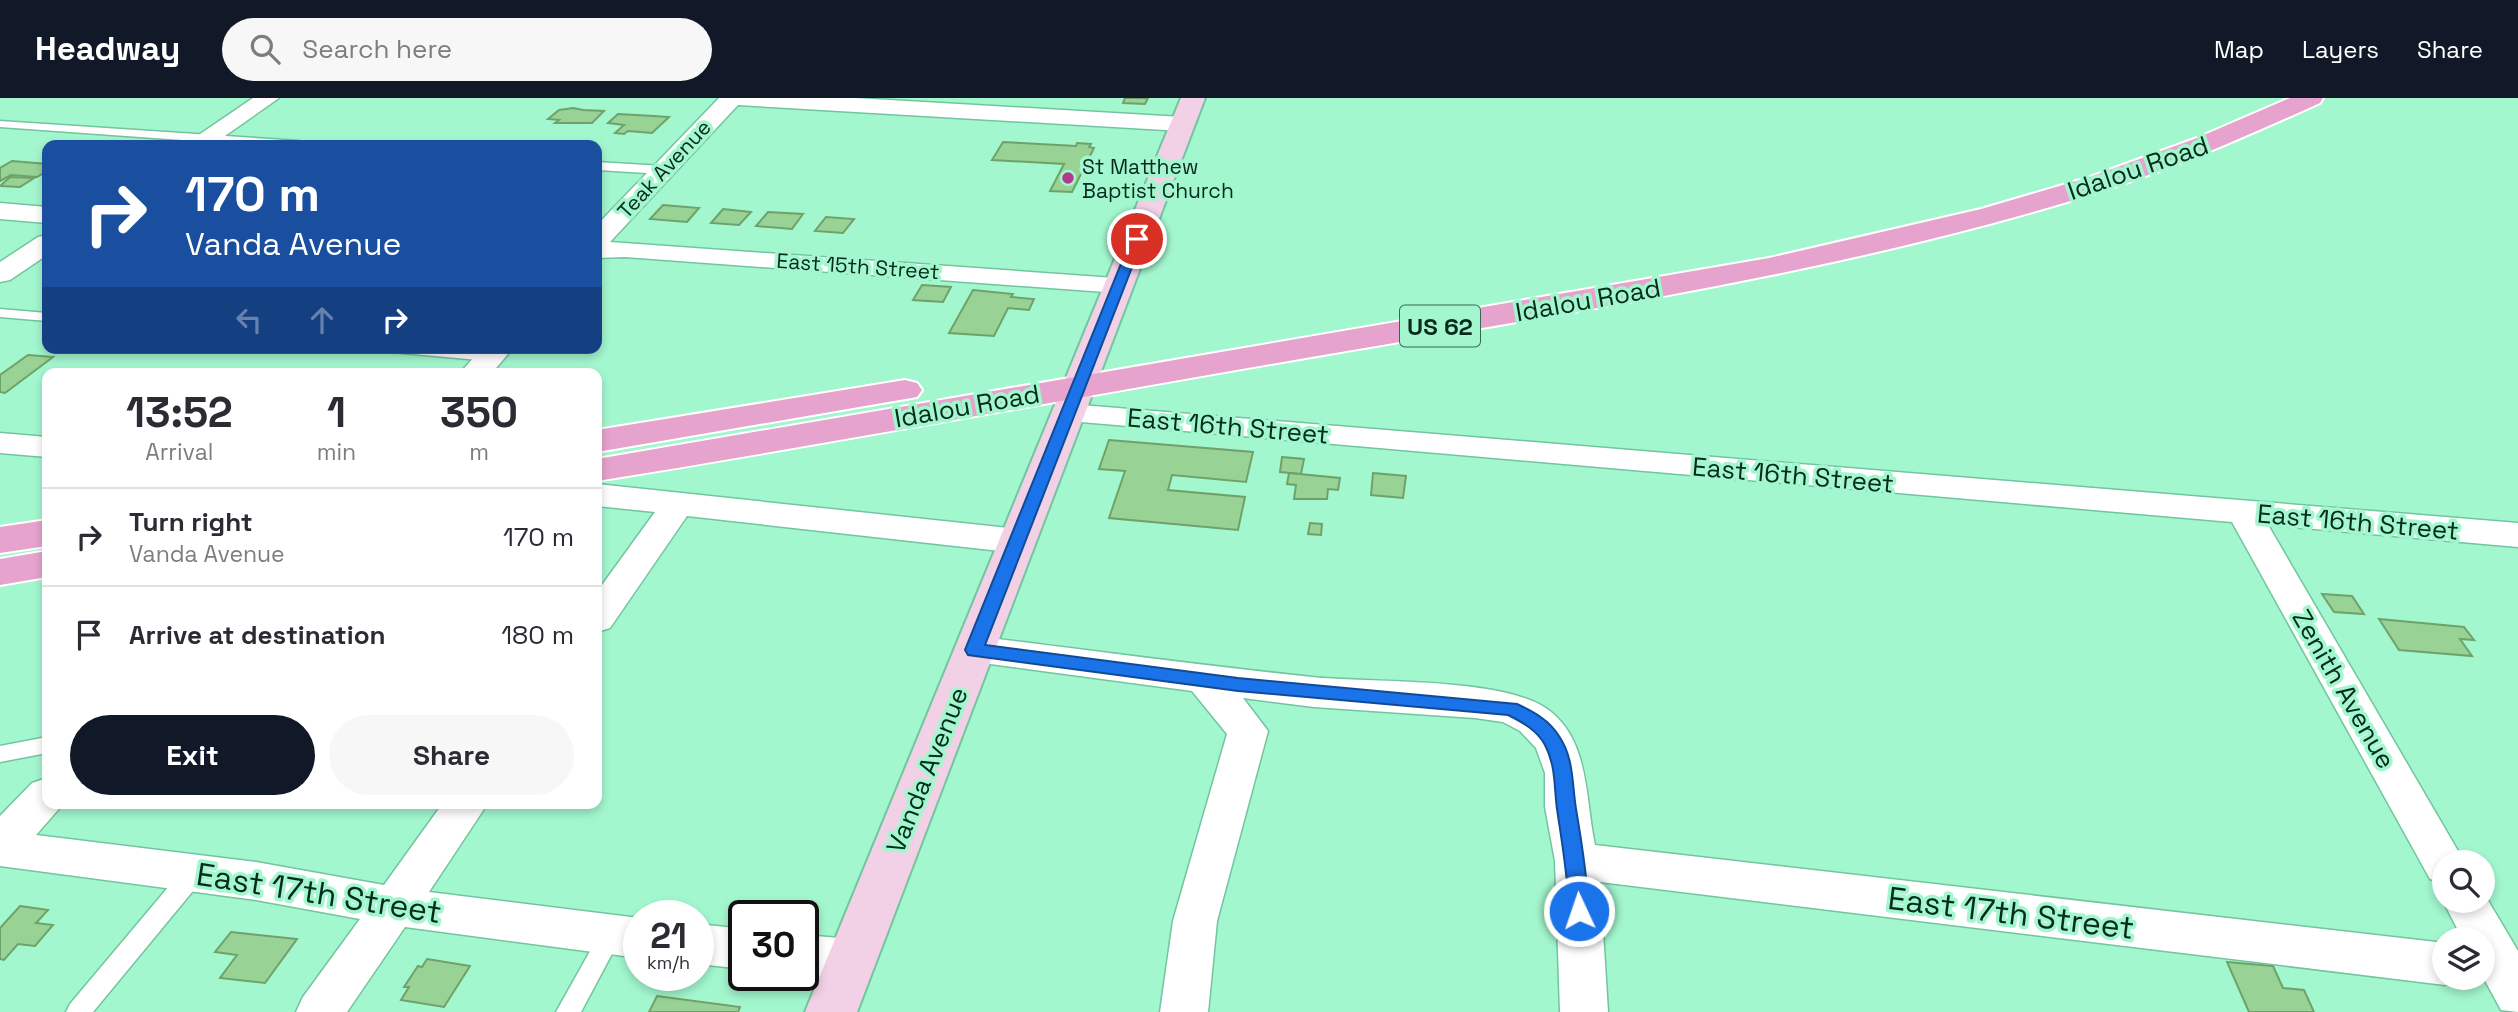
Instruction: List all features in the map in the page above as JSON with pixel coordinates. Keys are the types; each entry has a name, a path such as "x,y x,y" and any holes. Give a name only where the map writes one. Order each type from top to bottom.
{"main road":[{"name":"Idalou Road","path":"602,469 1722,276 1953,228 2144,169 2207,145 2311,98"},
{"name":"Idalou Road","path":"602,440 1080,386 1829,231 2013,184 2160,136 2220,111"},
{"path":"0,540 42,534"},
{"path":"0,572 42,565"}],"street":[{"path":"204,140 268,98"},
{"name":"Teak Avenue","path":"602,235 732,98"},
{"path":"738,98 1188,111"},
{"name":"Vanda Avenue","path":"831,1012 1188,111"},
{"path":"0,212 42,215"},
{"path":"0,274 42,246"},
{"name":"East 15th Street","path":"602,250 639,250 1119,285"},
{"name":"East 16th Street","path":"1080,386 2243,512 2518,535"},
{"path":"0,443 42,447"},
{"path":"602,496 1018,541"},
{"path":"602,612 678,504"},
{"name":"Zenith Avenue","path":"2243,512 2436,850"},
{"path":"974,650 1205,680 1511,708 1534,720 1553,740 1564,774 1566,807 1577,861 1584,1012"},
{"path":"1184,1012 1195,921 1248,731 1205,680"},
{"path":"0,846 42,800"},
{"path":"320,1012 463,809"},
{"name":"East 17th Street","path":"0,846 194,873 394,906 623,937"},
{"name":"East 17th Street","path":"1577,861 2432,962"},
{"path":"2471,913 2502,978"},
{"path":"819,957 852,960"}],"lane":[{"path":"0,124 179,140"},
{"path":"602,166 663,170"},
{"path":"0,313 42,317"},
{"path":"444,354 488,359"},
{"path":"0,754 42,746"},
{"path":"78,1012 194,873"},
{"path":"568,1012 623,940"}],"building":[{"path":"1125,98 1148,98 1145,104 1123,103"},
{"path":"573,108 604,111 592,123 555,123 559,120 548,119 559,110"},
{"path":"618,114 669,117 652,133 628,131 624,134 615,133 624,125 608,123"},
{"name":"St Matthew Baptist Church","path":"1003,142 1076,146 1077,143 1091,144 1089,147 1094,148 1072,192 1050,191 1064,164 992,160"},
{"path":"12,161 42,164 42,174 37,177 11,175 0,181 0,168"},
{"path":"10,177 34,178 20,187 0,186"},
{"path":"663,205 699,208 687,222 650,219"},
{"path":"723,209 751,212 739,225 711,223"},
{"path":"768,212 803,214 792,229 756,226"},
{"path":"826,217 854,219 843,233 815,231"},
{"path":"922,285 951,287 943,302 913,300"},
{"path":"973,290 1034,299 1029,310 1008,308 994,336 949,333"},
{"path":"28,355 53,357 5,393 0,392 0,375"},
{"path":"1109,440 1253,452 1246,482 1172,475 1168,490 1245,497 1238,530 1109,518 1125,471 1099,469"},
{"path":"1282,457 1304,459 1301,474 1280,472"},
{"path":"1289,473 1340,478 1338,490 1328,489 1327,499 1294,499 1296,485 1287,484"},
{"path":"1373,473 1406,476 1403,498 1371,495"},
{"path":"1310,523 1322,524 1321,535 1308,534"},
{"path":"2322,594 2352,596 2364,614 2334,612"},
{"path":"2379,619 2464,627 2474,640 2460,639 2472,656 2399,650"},
{"path":"20,906 48,910 36,923 53,925 35,946 18,944 4,960 0,959 0,928"},
{"path":"231,932 297,939 265,983 220,978 237,955 215,952"},
{"path":"427,959 470,966 444,1007 401,1000 409,987 404,987 418,966 422,967"},
{"path":"2227,962 2273,966 2283,988 2304,990 2314,1012 2249,1012"},
{"path":"657,996 740,1007 738,1012 649,1012"}],"place":[{"name":"St Matthew Baptist Church","path":"1068,178"}],"route":[{"path":"1137,239 974,650 1238,684 1511,708 1534,720 1553,740 1564,774 1566,807 1577,861 1579,911"}]}
